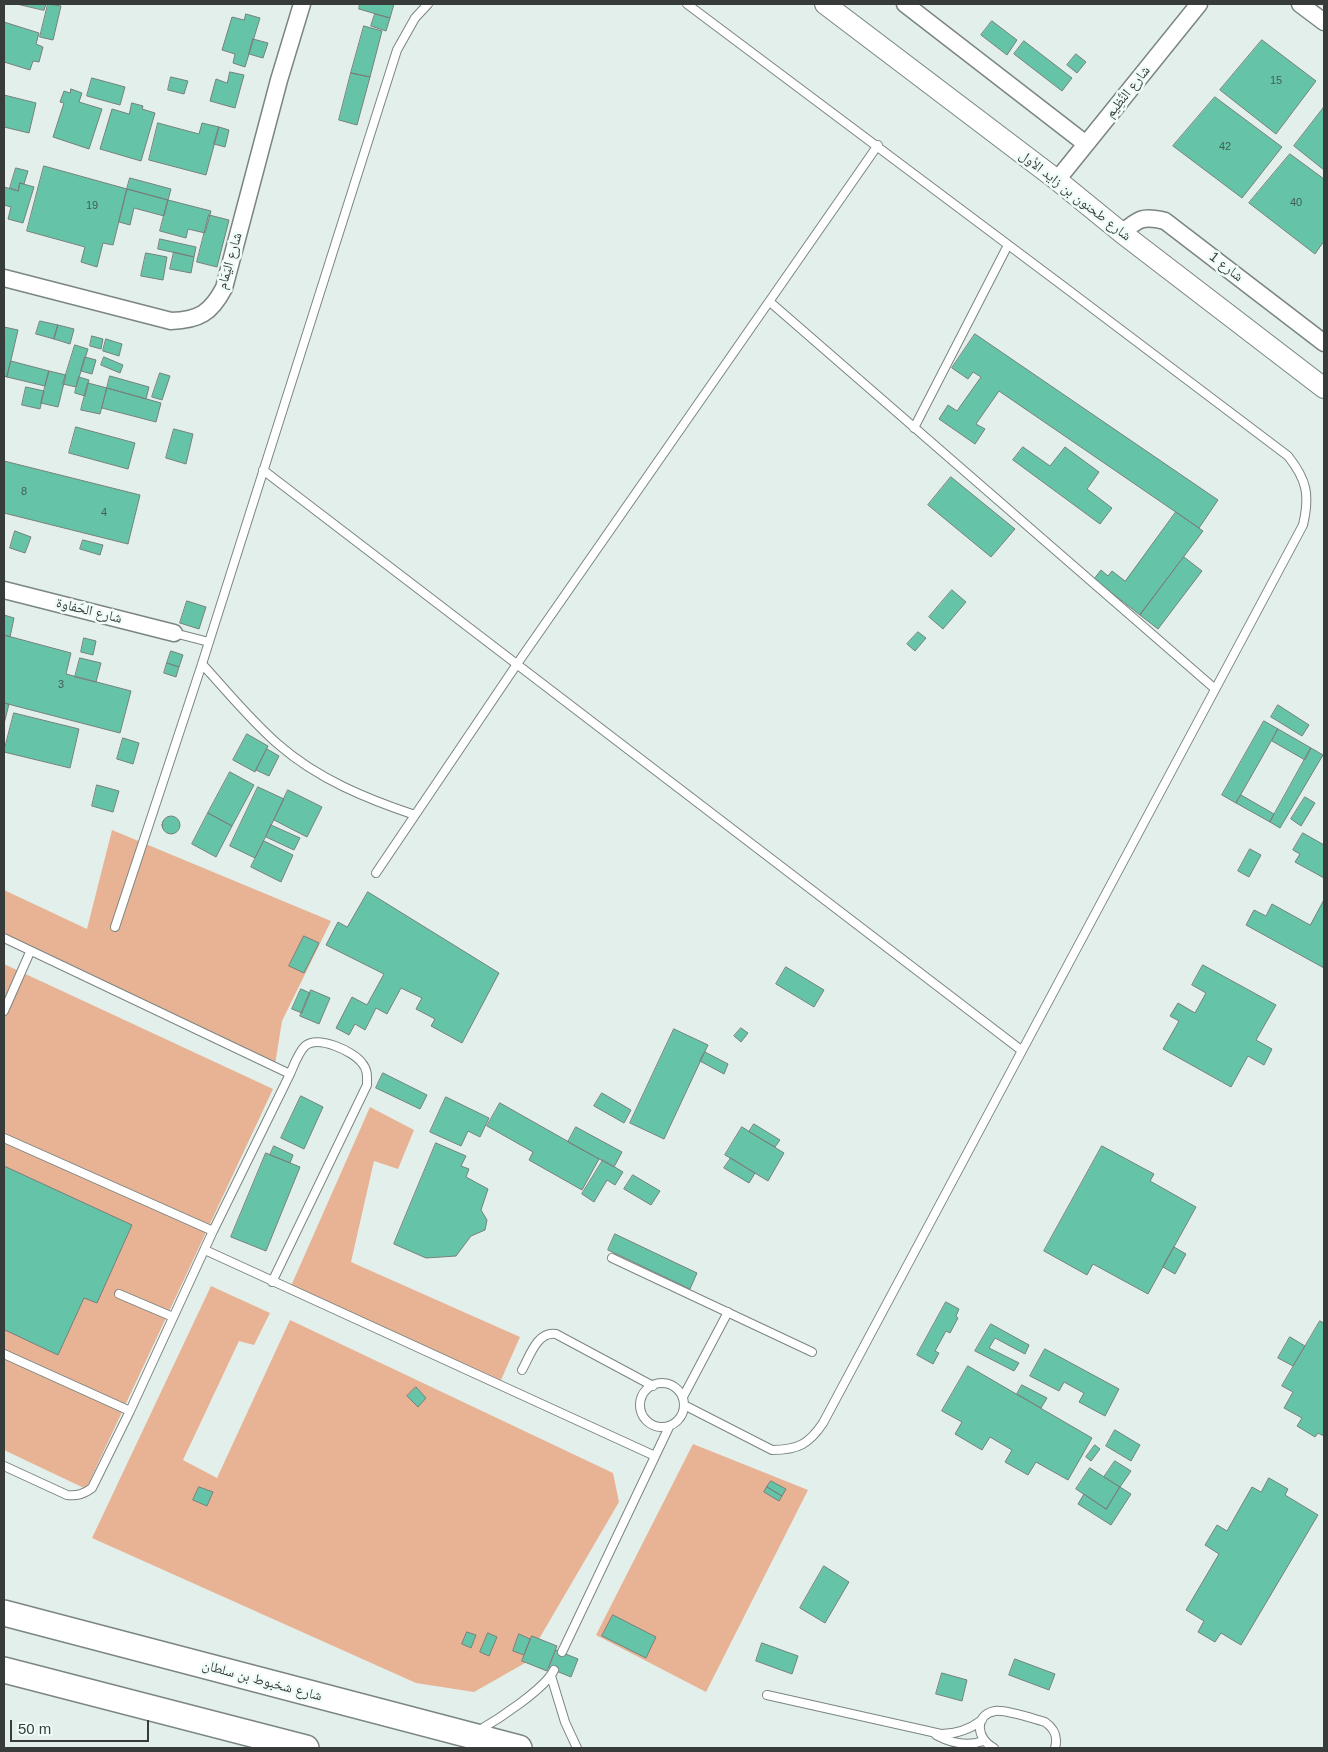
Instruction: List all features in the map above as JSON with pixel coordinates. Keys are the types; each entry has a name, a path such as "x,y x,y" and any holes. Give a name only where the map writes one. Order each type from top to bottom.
{"main road":[{"name":"شارع شخبوط بن سلطان","path":"4,1613 519,1748"},
{"path":"4,1670 306,1748"}],"street":[{"name":"شارع اليَمَام","path":"4,278 171,321 189,320 205,313 211,308 217,302 224,288 279,80 302,4"},
{"name":"شارع طحنون بن زايد الأول","path":"825,4 1057,180 1122,233 1324,388"},
{"path":"905,4 1086,144"},
{"name":"شارع النَّظِيم","path":"1057,180 1199,4"},
{"path":"1300,4 1324,22"},
{"name":"شارع 1","path":"1122,233 1137,220 1156,218 1166,221 1324,343"},
{"name":"شارع الحَفاوة","path":"4,590 174,633"}],"lane":[{"path":"116,927 202,664 397,50 415,18 428,4"},
{"path":"687,4 878,145 1288,456 1300,471 1306,488 1307,507 1302,525 823,1423 815,1436 803,1445 788,1450 772,1450 684,1401 674,1386 667,1384 660,1383 653,1386 642,1396 641,1410 643,1417 654,1426 669,1427 680,1418 684,1412 684,1401 728,1312"},
{"path":"376,873 517,664 878,145"},
{"path":"914,428 1008,245"},
{"path":"770,302 1214,688"},
{"path":"263,470 1021,1050"},
{"path":"174,633 209,642"},
{"path":"202,664 263,731 298,760 314,771 348,788 415,815"},
{"path":"4,938 290,1074"},
{"path":"4,1011 30,952"},
{"path":"4,1466 67,1495 76,1496 92,1488 130,1412 212,1232 290,1074 305,1046 319,1041 327,1043 361,1061 366,1068 368,1077 363,1094 272,1282"},
{"path":"4,1138 212,1232"},
{"path":"205,1250 655,1456"},
{"path":"612,1258 812,1352"},
{"path":"119,1294 173,1317"},
{"path":"522,1370 540,1338 550,1333 556,1334 653,1386"},
{"path":"4,1354 130,1412"},
{"path":"562,1652 669,1427"},
{"path":"470,1736 504,1714 552,1673 565,1722 577,1748"},
{"path":"767,1695 930,1732 952,1734 974,1726 989,1713 1001,1710 1045,1722 1054,1730 1057,1746"},
{"path":"982,1720 979,1728 983,1741 994,1748"},
{"path":"930,1732 950,1742 970,1744 983,1741"}],"shaded area":[{"path":"112,830 331,921 282,1021 275,1065 4,933 4,890 87,929"},
{"path":"4,964 273,1089 86,1489 4,1450"},
{"path":"370,1107 414,1130 398,1169 374,1161 351,1262 520,1337 501,1380 291,1286"},
{"path":"211,1286 270,1313 254,1345 239,1341 183,1460 217,1478 290,1320 613,1473 619,1502 525,1663 474,1692 416,1683 92,1538"},
{"path":"693,1444 808,1490 706,1692 596,1635"}],"building":[{"path":"17,4 46,4 44,10"},
{"path":"48,4 61,6 53,40 40,37"},
{"path":"360,4 394,4 390,18 359,9"},
{"path":"246,14 260,18 245,67 233,63 235,54 222,50 232,17 244,20"},
{"path":"375,14 390,18 386,31 371,26"},
{"path":"992,21 1017,40 1007,55 981,35"},
{"path":"4,22 39,33 36,44 43,47 39,62 33,61 30,70 4,62"},
{"path":"364,26 382,31 370,77 351,73"},
{"path":"253,39 268,43 263,58 249,54"},
{"path":"1262,40 1316,81 1276,134 1220,90"},
{"path":"1024,41 1072,78 1062,91 1014,54"},
{"path":"1076,54 1086,62 1077,73 1067,65"},
{"path":"230,72 244,75 235,108 210,101 216,79 227,83"},
{"path":"351,73 370,77 357,125 339,120"},
{"path":"171,77 188,81 184,94 168,90"},
{"path":"92,78 125,87 120,105 87,96"},
{"path":"71,89 82,93 79,102 102,109 89,149 53,137 64,103 60,102 64,91 70,93"},
{"path":"4,95 36,103 29,133 4,127"},
{"path":"1215,97 1282,147 1242,198 1173,146"},
{"path":"132,103 143,106 142,109 155,113 141,161 100,149 112,109 129,114"},
{"path":"1324,107 1324,170 1294,146"},
{"path":"158,123 199,134 202,123 219,127 206,175 149,160"},
{"path":"219,127 229,130 225,147 214,144"},
{"path":"1290,154 1324,179 1324,241 1315,254 1249,203"},
{"path":"44,166 127,189 113,245 103,243 97,267 81,262 85,247 27,231"},
{"path":"16,168 28,171 24,184 20,183 18,191 10,188"},
{"path":"130,178 171,189 168,200 127,189"},
{"path":"20,183 34,187 23,223 8,219 11,207 4,205 4,187 18,191"},
{"path":"127,189 168,200 164,216 134,208 130,225 119,222"},
{"path":"168,200 211,211 205,233 188,229 186,238 160,231"},
{"path":"209,215 229,220 217,267 197,262"},
{"path":"160,239 196,247 194,257 158,249"},
{"path":"174,252 194,257 191,273 170,269"},
{"path":"146,253 167,257 163,280 141,276"},
{"path":"40,321 58,325 54,339 36,334"},
{"path":"58,325 74,329 70,344 54,339"},
{"path":"4,327 18,330 7,377 4,376"},
{"path":"975,334 1218,500 1199,528 999,391 976,424 985,429 975,444 939,419 948,405 957,411 981,377 973,372 968,379 952,368"},
{"path":"92,336 103,339 101,349 90,346"},
{"path":"106,339 122,344 119,356 103,351"},
{"path":"75,345 88,349 76,387 63,384"},
{"path":"85,357 96,360 92,374 81,371"},
{"path":"104,357 123,365 120,373 101,365"},
{"path":"11,361 49,371 45,386 7,377"},
{"path":"49,371 66,375 58,407 41,403"},
{"path":"160,373 170,376 162,400 152,397"},
{"path":"110,376 149,387 146,399 107,388"},
{"path":"79,377 89,380 85,396 75,393"},
{"path":"88,383 107,388 100,414 81,410"},
{"path":"26,387 44,391 40,409 22,405"},
{"path":"107,388 161,403 156,422 102,408"},
{"path":"76,427 135,443 128,469 69,453"},
{"path":"174,429 193,434 186,464 166,458"},
{"path":"1023,447 1050,466 1065,447 1099,472 1087,489 1112,508 1100,524 1013,460"},
{"path":"4,461 140,495 128,544 4,513"},
{"path":"951,477 1015,529 991,557 928,505"},
{"path":"1176,512 1203,531 1140,615 1094,579 1101,570 1108,576 1112,571 1125,581"},
{"path":"15,531 31,537 25,553 10,548"},
{"path":"83,540 103,545 100,555 80,549"},
{"path":"1184,557 1202,571 1158,629 1140,615"},
{"path":"952,590 966,602 943,629 929,617"},
{"path":"187,601 206,607 199,629 180,623"},
{"path":"4,615 14,618 10,637 4,635"},
{"path":"918,632 926,638 915,651 907,644"},
{"path":"4,635 71,653 66,674 131,691 120,733 4,703"},
{"path":"84,638 96,641 93,655 81,652"},
{"path":"171,651 183,655 179,667 167,663"},
{"path":"80,658 101,663 96,682 75,677"},
{"path":"167,663 179,667 176,677 164,673"},
{"path":"4,703 9,704 4,724"},
{"path":"1278,705 1309,725 1302,736 1271,717"},
{"path":"14,713 79,729 70,768 4,752"},
{"path":"1264,721 1278,729 1236,803 1222,795"},
{"path":"1278,729 1311,748 1305,760 1272,741"},
{"path":"247,734 268,746 255,772 233,760"},
{"path":"123,738 139,743 133,764 117,759"},
{"path":"1311,748 1323,755 1280,828 1270,822"},
{"path":"267,749 279,756 269,776 256,770"},
{"path":"230,772 254,785 232,826 208,813"},
{"path":"97,785 119,791 113,812 92,806"},
{"path":"258,787 284,799 255,858 230,846"},
{"path":"288,790 322,807 307,837 274,820"},
{"path":"1241,795 1274,814 1270,822 1236,803"},
{"path":"1305,797 1315,803 1301,826 1291,819"},
{"path":"208,813 232,826 216,857 192,844"},
{"path":"171,816 177,819 180,825 177,831 171,834 165,831 162,825 165,819"},
{"path":"271,825 300,838 294,850 266,837"},
{"path":"1303,833 1324,845 1324,878 1295,862 1300,854 1293,850"},
{"path":"264,841 293,855 281,882 251,867"},
{"path":"1250,849 1261,855 1249,877 1238,871"},
{"path":"368,892 499,973 462,1043 431,1026 435,1019 416,1009 422,998 401,988 387,1014 376,1008 365,1030 355,1024 349,1035 336,1028 352,997 367,1005 384,974 326,945 338,922 347,927"},
{"path":"1324,900 1324,968 1246,925 1254,910 1266,916 1272,904 1310,925"},
{"path":"304,936 319,943 304,973 289,966"},
{"path":"1203,965 1276,1005 1256,1040 1272,1049 1264,1065 1248,1056 1231,1087 1163,1049 1179,1021 1170,1016 1178,1003 1195,1013 1206,993 1192,985"},
{"path":"786,967 824,990 814,1007 776,984"},
{"path":"301,989 310,993 302,1013 292,1009"},
{"path":"311,990 330,998 319,1024 300,1016"},
{"path":"741,1028 748,1033 741,1042 734,1036"},
{"path":"674,1029 708,1045 664,1139 630,1123"},
{"path":"705,1052 728,1064 724,1074 700,1061"},
{"path":"383,1073 427,1095 420,1109 376,1088"},
{"path":"602,1093 631,1110 624,1123 594,1106"},
{"path":"301,1096 323,1107 304,1149 281,1138"},
{"path":"446,1097 489,1118 480,1137 468,1131 461,1146 430,1132"},
{"path":"500,1103 599,1159 582,1190 529,1160 533,1152 487,1126"},
{"path":"754,1124 780,1140 775,1147 749,1132"},
{"path":"576,1127 622,1152 614,1167 568,1142"},
{"path":"742,1127 784,1153 768,1181 725,1155"},
{"path":"436,1143 466,1156 461,1166 469,1169 466,1177 488,1189 481,1210 487,1220 485,1230 471,1236 456,1256 426,1258 394,1244"},
{"path":"274,1146 293,1155 290,1163 270,1155"},
{"path":"1102,1146 1154,1174 1150,1181 1196,1207 1148,1294 1093,1264 1087,1275 1044,1251"},
{"path":"266,1153 300,1167 266,1251 231,1237"},
{"path":"731,1158 755,1173 749,1183 724,1168"},
{"path":"603,1160 623,1172 615,1185 607,1180 594,1202 582,1194"},
{"path":"4,1166 132,1225 97,1303 84,1298 58,1355 5,1330 4,1334"},
{"path":"633,1175 660,1191 651,1205 624,1189"},
{"path":"615,1234 697,1273 690,1289 608,1250"},
{"path":"1174,1247 1186,1254 1175,1274 1163,1267"},
{"path":"946,1302 959,1309 956,1316 958,1318 950,1333 946,1331 935,1351 939,1353 933,1364 917,1355"},
{"path":"1320,1321 1324,1323 1324,1436 1318,1433 1315,1437 1297,1426 1302,1418 1284,1408 1293,1392 1282,1386"},
{"path":"991,1324 1029,1345 1025,1354 995,1338 989,1348 1019,1363 1014,1371 975,1351"},
{"path":"1290,1337 1305,1346 1293,1366 1278,1358"},
{"path":"1045,1349 1119,1389 1105,1416 1079,1402 1084,1393 1064,1382 1059,1391 1030,1376"},
{"path":"968,1366 1092,1438 1068,1480 1036,1462 1028,1475 1005,1462 1012,1450 990,1437 982,1450 955,1434 962,1422 942,1411"},
{"path":"1022,1385 1047,1398 1041,1408 1017,1394"},
{"path":"416,1387 426,1398 418,1407 407,1396"},
{"path":"1115,1430 1140,1445 1131,1461 1106,1446"},
{"path":"1095,1445 1100,1449 1091,1461 1086,1457"},
{"path":"1115,1461 1131,1471 1120,1487 1104,1477"},
{"path":"1090,1468 1120,1487 1106,1509 1076,1489"},
{"path":"1269,1478 1288,1489 1285,1495 1318,1515 1241,1645 1221,1633 1215,1642 1198,1632 1204,1621 1186,1610 1219,1554 1205,1545 1217,1525 1227,1531 1252,1487 1261,1492"},
{"path":"771,1481 786,1489 782,1496 767,1487"},
{"path":"199,1487 213,1492 207,1506 193,1500"},
{"path":"767,1487 782,1496 779,1501 764,1492"},
{"path":"1120,1487 1131,1494 1111,1525 1078,1504 1084,1494 1106,1509"},
{"path":"824,1566 849,1582 825,1623 800,1608"},
{"path":"613,1615 656,1637 646,1658 602,1636"},
{"path":"467,1632 476,1635 471,1648 462,1644"},
{"path":"488,1633 497,1637 489,1656 480,1652"},
{"path":"519,1634 530,1639 524,1655 513,1651"},
{"path":"532,1636 557,1646 547,1671 522,1661"},
{"path":"762,1643 798,1656 792,1674 756,1661"},
{"path":"556,1650 578,1659 571,1677 549,1668"},
{"path":"1015,1659 1055,1674 1049,1690 1009,1675"},
{"path":"942,1673 967,1680 962,1701 936,1694"}]}
